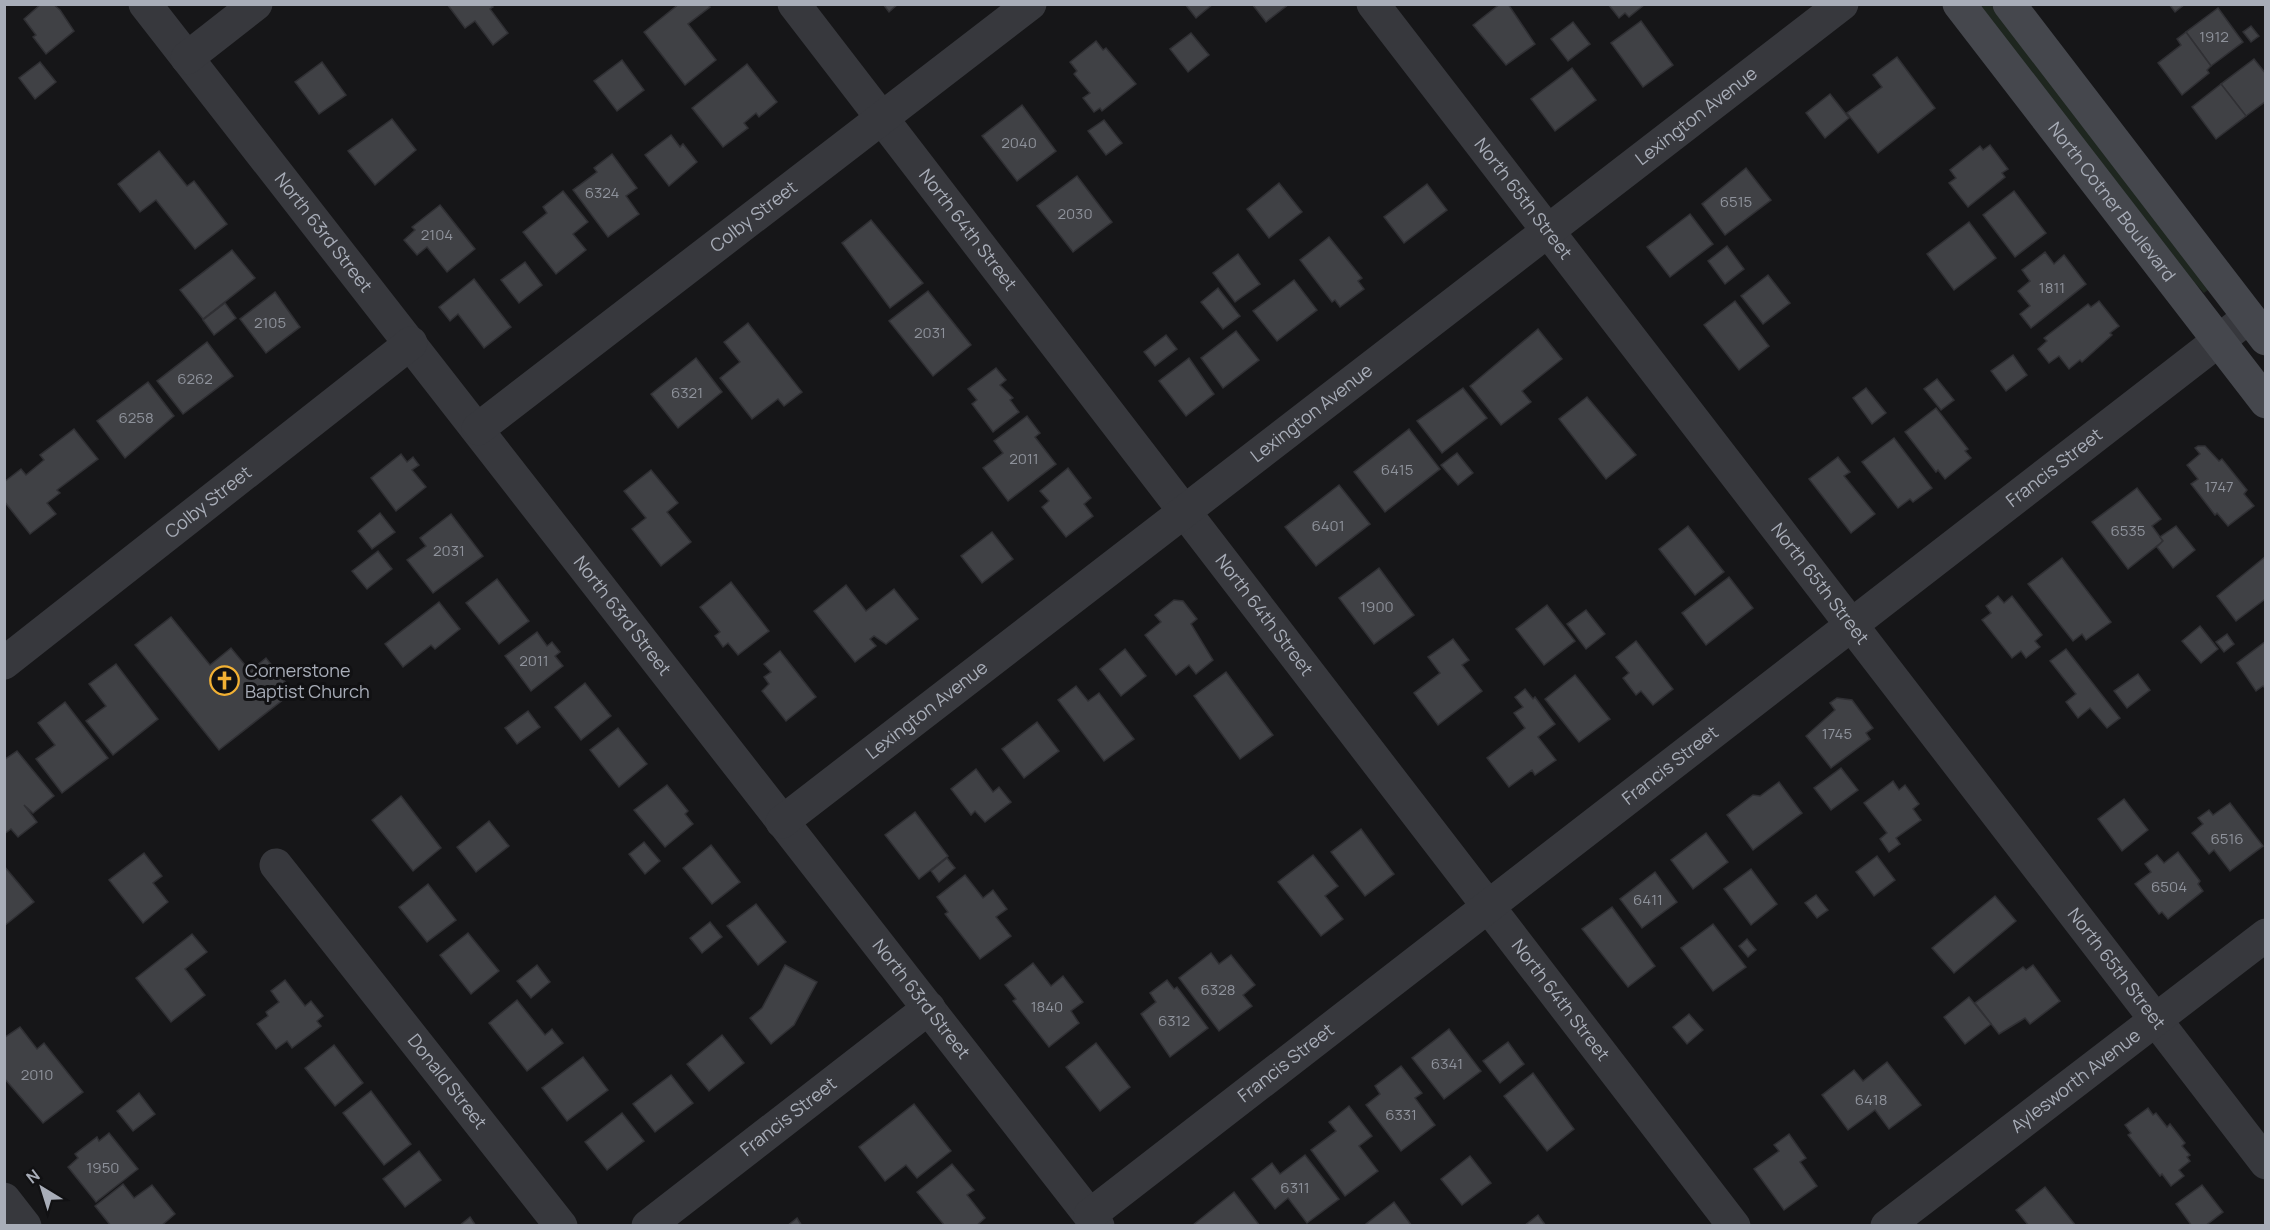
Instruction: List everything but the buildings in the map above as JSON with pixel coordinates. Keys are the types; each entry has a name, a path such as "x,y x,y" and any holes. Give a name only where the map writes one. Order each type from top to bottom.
{"main road":[{"name":"North Cotner Boulevard","path":"1959,4 2265,402"},
{"path":"2009,4 2257,328"}],"street":[{"name":"North 63rd Street","path":"145,4 1094,1220"},
{"path":"187,58 256,4"},
{"name":"North 64th Street","path":"794,4 1734,1226"},
{"name":"Colby Street","path":"478,429 1030,4"},
{"name":"North 65th Street","path":"1373,4 2265,1163"},
{"name":"Lexington Avenue","path":"782,822 1842,4"},
{"name":"Francis Street","path":"1094,1220 1488,905 2218,341 2257,328"},
{"name":"Colby Street","path":"4,663 411,344"},
{"name":"Donald Street","path":"276,865 561,1226"},
{"name":"Aylesworth Avenue","path":"1887,1226 2265,935"},
{"name":"Francis Street","path":"648,1226 929,1008"},
{"path":"4,1199 25,1226"}],"shaded area":[{"path":"1979,5 1991,5 2201,275 2208,290 2204,293 2194,282"}],"place":[{"name":"Cornerstone Baptist Church","path":"224,681"}]}
